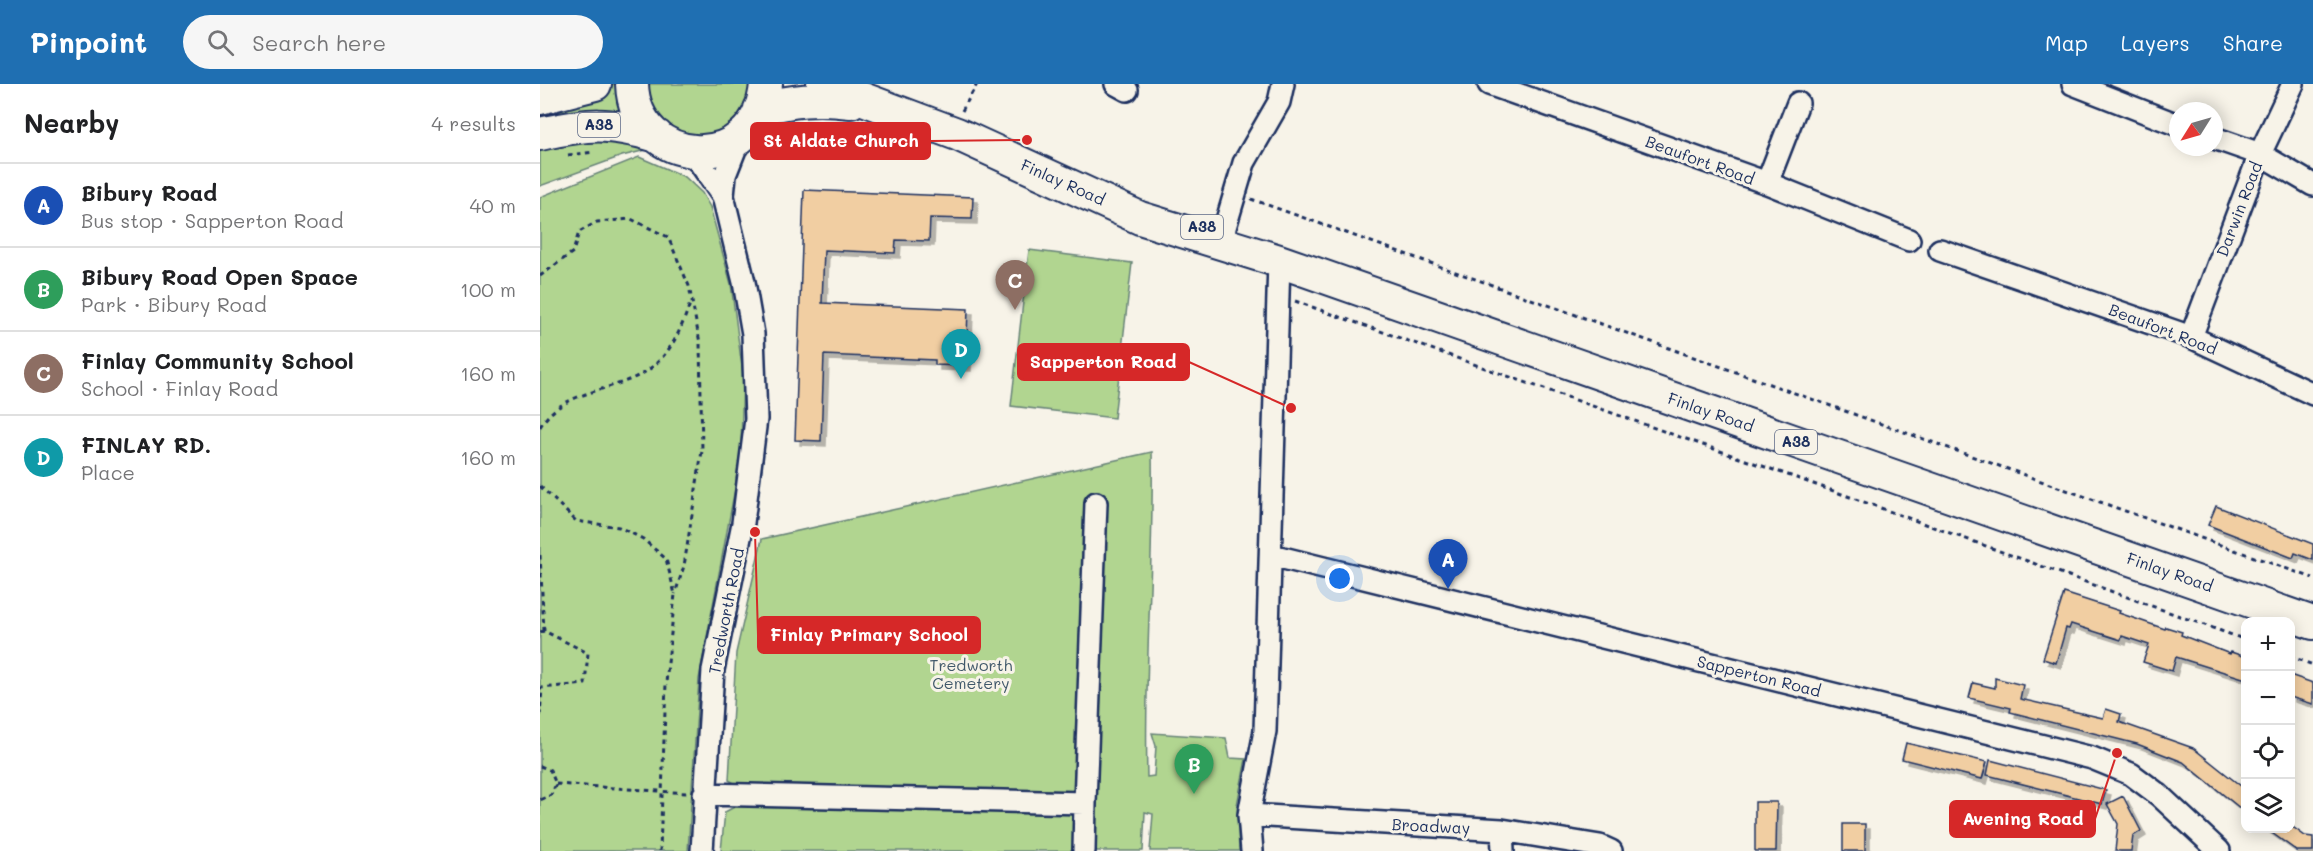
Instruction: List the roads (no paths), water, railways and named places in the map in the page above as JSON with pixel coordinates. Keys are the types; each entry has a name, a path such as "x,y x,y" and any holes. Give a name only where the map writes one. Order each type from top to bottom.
{"highway":[{"name":"A38","path":"540,98 595,84"},
{"name":"A38","path":"632,84 639,115 657,136"},
{"name":"Finlay Road","path":"823,84 871,104 957,134 1121,208"},
{"name":"A38","path":"550,145 567,128 611,124 657,136 687,151 716,151 738,142 763,97"},
{"name":"Finlay Road","path":"763,97 794,100 824,99 871,104"},
{"name":"A38","path":"1121,208 1142,208 1223,234 1279,261"},
{"name":"A38","path":"1121,208 1140,218 1279,261"},
{"name":"Finlay Road","path":"1279,261 2313,623"}],"street":[{"path":"1223,234 1244,164 1281,93 1299,84"},
{"name":"Beaufort Road","path":"1489,84 1767,183 1910,240"},
{"path":"2073,84 2169,121"},
{"name":"Darwin Road","path":"2191,337 2260,154 2293,84"},
{"path":"1767,183 1798,103"},
{"path":"2223,141 2260,154 2313,185"},
{"name":"Tredworth Road","path":"702,851 713,670 743,523 756,419 753,334 744,282 723,196 725,175 738,142"},
{"name":"Tredworth Road","path":"687,151 700,163 723,196"},
{"name":"Beaufort Road","path":"1941,250 2191,337 2313,394"},
{"path":"1252,851 1249,815 1264,731 1279,261"},
{"path":"1084,851 1096,503"},
{"name":"Sapperton Road","path":"1271,555 2092,758 2131,774 2159,795 2219,851"},
{"path":"704,794 1085,803"},
{"name":"Broadway","path":"1249,815 1502,840 1600,846 1611,851"}],"place":[{"name":"St Aldate Church","path":"1027,140"},
{"name":"Finlay Community School","path":"1015,310"},
{"name":"FINLAY RD.","path":"961,379"},
{"name":"Sapperton Road","path":"1291,408"},
{"name":"Finlay Primary School","path":"755,532"},
{"name":"Bibury Road","path":"1448,589"},
{"name":"Avening Road","path":"2117,753"},
{"name":"Bibury Road Open Space","path":"1194,794"}],"park label":[{"name":"Tredworth Cemetery","path":"971,674"}]}
